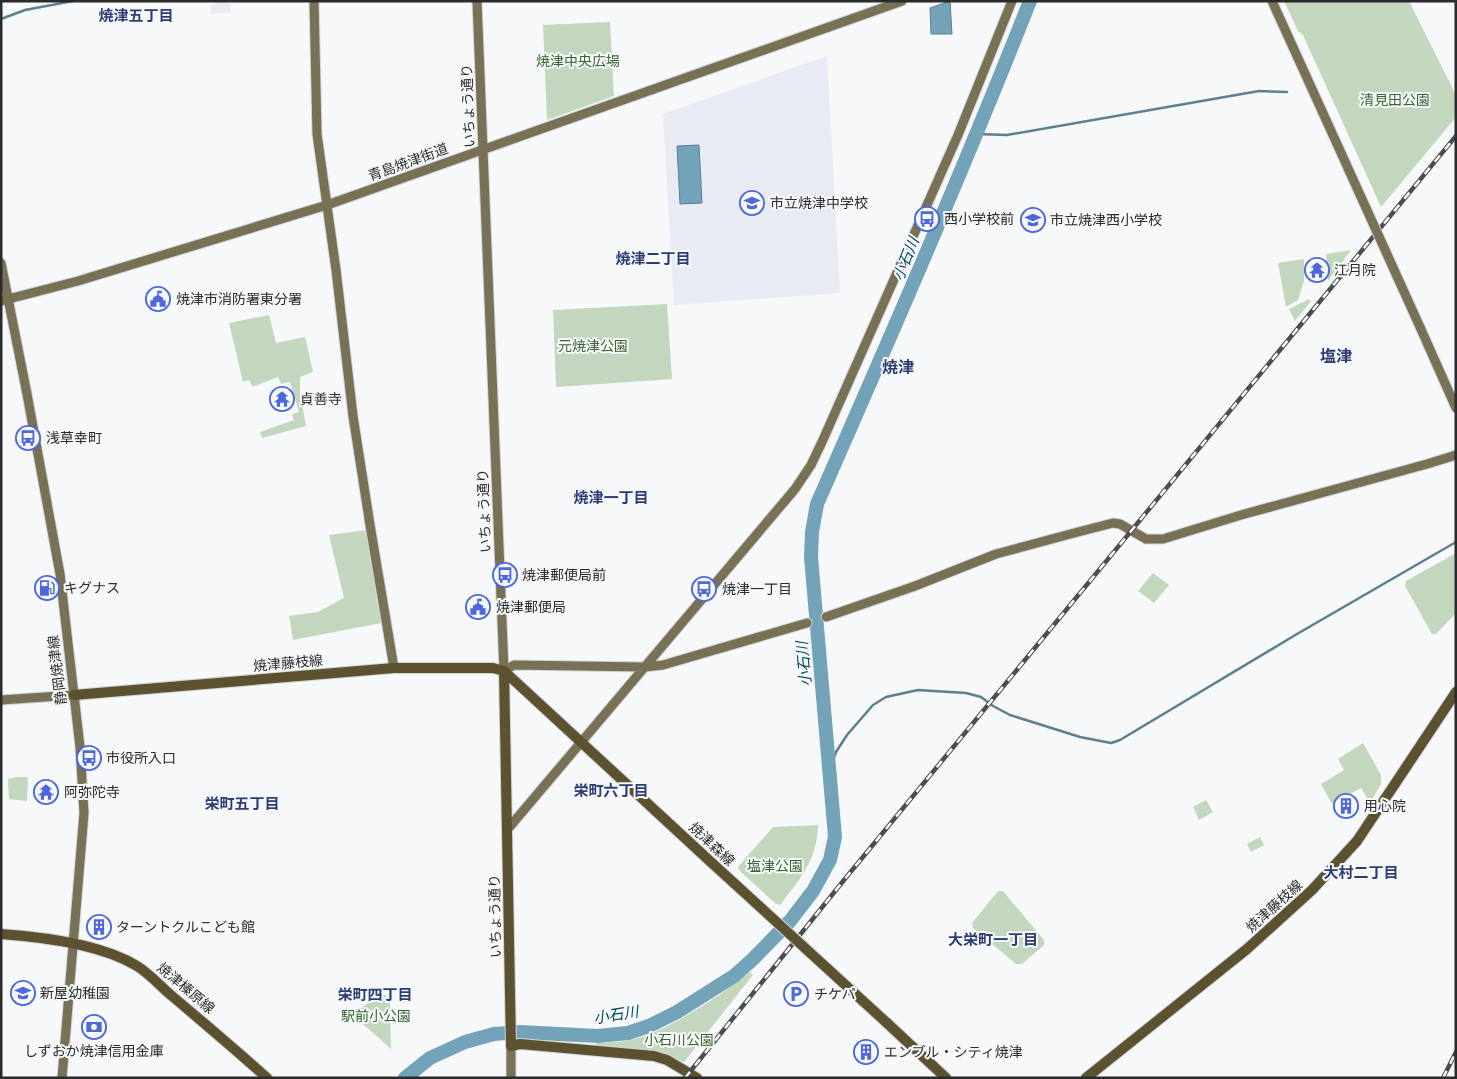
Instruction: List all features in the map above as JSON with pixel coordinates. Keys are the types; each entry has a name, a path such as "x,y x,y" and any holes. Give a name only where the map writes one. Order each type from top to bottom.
{"main road":[{"name":"焼津藤枝線","path":"74,695 394,668 493,668 504,671"},
{"name":"焼津森線","path":"504,671 946,1078"},
{"name":"いちょう通り","path":"504,671 511,1043"},
{"name":"焼津藤枝線","path":"1086,1078 1247,949 1312,890 1357,841 1456,692"},
{"name":"焼津榛原線","path":"1,934 43,937 106,952 142,969 267,1078"},
{"path":"511,1043 654,1056 668,1060 697,1078"}],"street":[{"path":"314,1 317,134 353,416 394,668"},
{"name":"いちょう通り","path":"477,1 504,671"},
{"name":"青島焼津街道","path":"5,300 78,281 327,205 902,1"},
{"path":"507,830 795,489 811,466 954,144 1012,1"},
{"path":"1272,1 1454,403"},
{"name":"静岡焼津線","path":"1,263 5,300 60,574 80,747 84,813 62,1078"},
{"path":"826,617 915,586 996,554 1113,523 1120,524 1146,539 1163,539 1241,515 1456,455"},
{"path":"504,671 514,665 645,667 663,665 808,623"},
{"path":"1,700 74,695"},
{"path":"511,1043 512,1078"}],"shaded area":[{"path":"215,1 230,1 231,12 211,14 210,6 215,5"},
{"name":"市立焼津中学校","path":"827,56 840,293 674,305 663,114"}],"green space":[{"name":"清見田公園","path":"1284,1 1409,1 1456,95 1456,117 1381,207 1303,35 1298,31"},
{"name":"焼津中央広場","path":"610,22 614,96 547,120 543,25"},
{"path":"1351,250 1328,281 1326,254"},
{"path":"1304,259 1304,281 1298,300 1286,307 1278,263"},
{"path":"1309,299 1311,301 1295,321 1289,309"},
{"name":"元焼津公園","path":"667,304 672,379 556,387 553,310"},
{"path":"269,315 276,343 305,337 313,372 300,377 300,393 306,426 262,438 260,432 294,420 292,414 299,412 290,382 281,384 278,377 253,387 249,380 243,382 229,323"},
{"path":"366,530 381,623 293,640 289,616 318,612 344,598 329,535"},
{"path":"1456,553 1456,613 1436,634 1432,634 1405,586 1406,581"},
{"path":"1153,573 1169,585 1154,603 1138,591"},
{"path":"1363,743 1381,775 1381,784 1370,803 1361,788 1332,804 1321,784 1344,770 1338,759"},
{"path":"28,777 27,801 9,799 8,779"},
{"path":"1206,800 1213,812 1199,820 1193,807"},
{"name":"塩津公園","path":"818,825 815,848 811,859 801,877 780,905 776,904 739,870 738,867 773,827"},
{"path":"1260,837 1264,845 1251,852 1247,844"},
{"path":"998,891 1003,891 1044,940 1044,945 1022,964 1016,964 973,928 972,923"},
{"name":"小石川公園","path":"750,972 753,975 684,1062 663,1054 597,1046 596,1043 627,1040 658,1031 699,1008"},
{"name":"駅前小公園","path":"386,995 390,1000 391,1049 353,1015 374,998"}],"water":[{"path":"950,1 952,34 931,34 930,8"},
{"path":"699,145 702,203 680,204 677,146"}],"waterway":[{"path":"1,19 25,10 73,1"},
{"name":"小石川","path":"405,1078 430,1058 465,1042 494,1034 520,1032 598,1036 628,1033 649,1026 677,1012 734,976 790,921 813,891 830,860 835,837 811,557 812,532 817,504 899,317 1030,1"},
{"path":"976,134 1007,135 1259,91 1287,92"},
{"path":"830,769 836,752 847,735 873,705 886,697 918,690 966,693 981,697 1010,715 1080,737 1111,743 1120,740 1456,542"}],"railway":[{"path":"685,1078 844,880 1456,136"},
{"path":"1443,1078 1456,1052"}],"place":[{"name":"市立焼津中学校","path":"752,203"},
{"name":"西小学校前","path":"927,219"},
{"name":"市立焼津西小学校","path":"1033,220"},
{"name":"江月院","path":"1317,270"},
{"name":"焼津市消防署東分署","path":"158,299"},
{"name":"貞善寺","path":"282,399"},
{"name":"浅草幸町","path":"28,438"},
{"name":"焼津郵便局前","path":"505,575"},
{"name":"キグナス","path":"47,588"},
{"name":"焼津一丁目","path":"704,589"},
{"name":"焼津郵便局","path":"478,607"},
{"name":"市役所入口","path":"89,758"},
{"name":"阿弥陀寺","path":"46,792"},
{"name":"用心院","path":"1346,806"},
{"name":"ターントクルこども館","path":"99,927"},
{"name":"新屋幼稚園","path":"23,993"},
{"name":"チケパ","path":"796,994"},
{"name":"しずおか焼津信用金庫","path":"94,1027"},
{"name":"エンブル・シティ焼津","path":"866,1052"}],"district":[{"name":"焼津五丁目","path":"136,16"},
{"name":"焼津二丁目","path":"653,259"},
{"name":"塩津","path":"1336,356"},
{"name":"焼津","path":"898,367"},
{"name":"焼津一丁目","path":"611,498"},
{"name":"栄町六丁目","path":"611,791"},
{"name":"栄町五丁目","path":"242,804"},
{"name":"大村二丁目","path":"1361,873"},
{"name":"大栄町一丁目","path":"993,940"},
{"name":"栄町四丁目","path":"375,995"}]}
